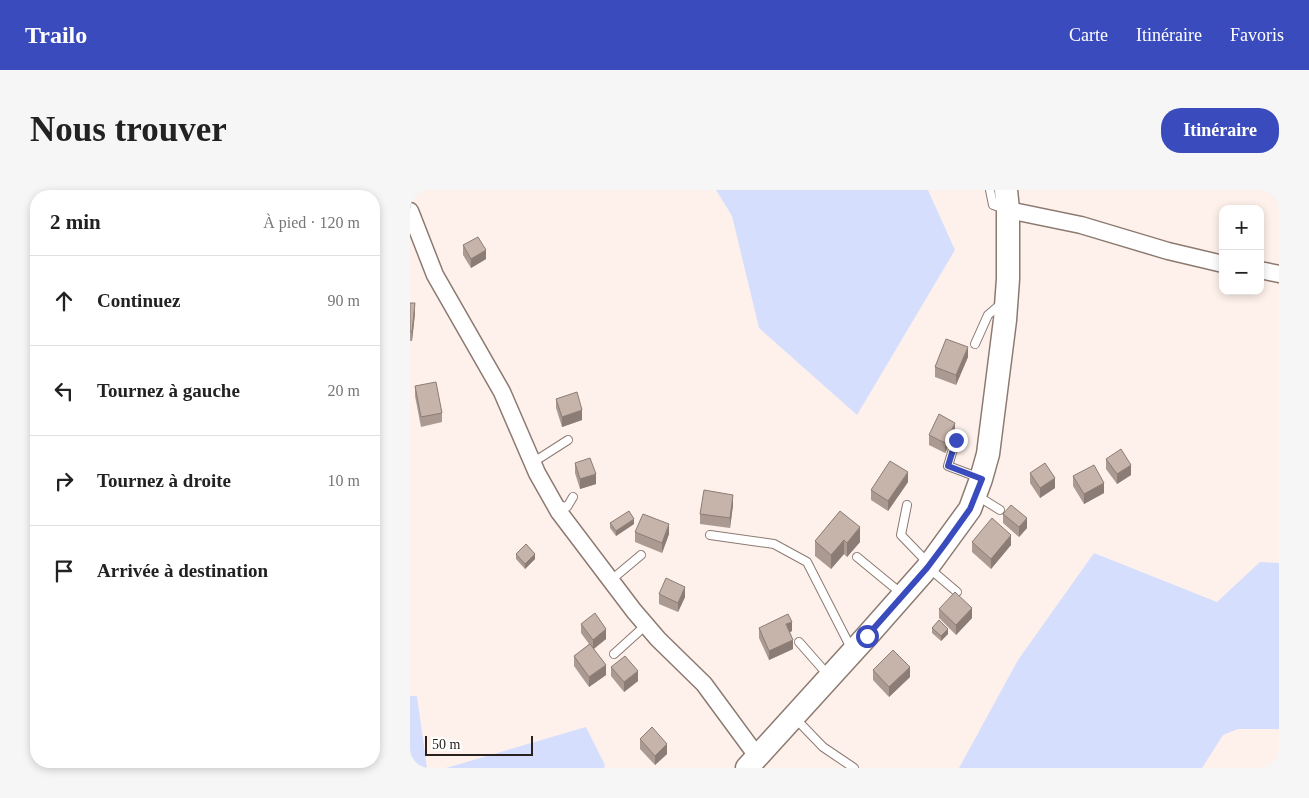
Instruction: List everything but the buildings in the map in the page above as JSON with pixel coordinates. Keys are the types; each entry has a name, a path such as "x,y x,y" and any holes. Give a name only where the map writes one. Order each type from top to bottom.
{"street":[{"path":"410,211 435,275 502,392 532,463 555,505 610,581 646,625 704,684 752,762 853,652 928,566 970,509 979,487 988,454 995,406 1006,299 1007,200 1168,251 1219,263"},
{"path":"1264,271 1279,274"}],"lane":[{"path":"990,190 993,205 1007,200"},
{"path":"975,344 988,315 1006,299"},
{"path":"532,463 568,440"},
{"path":"956,440 948,466 979,487 1000,510"},
{"path":"555,505 567,507 573,497"},
{"path":"907,505 901,535 928,566 957,592"},
{"path":"710,535 774,544 807,562 853,652"},
{"path":"610,581 641,555"},
{"path":"857,557 903,595"},
{"path":"614,654 646,625"},
{"path":"799,642 830,677"},
{"path":"794,716 823,747 854,768"}],"shaded area":[{"path":"716,190 928,190 955,250 857,415 759,328 732,216"},
{"path":"1094,553 1217,602 1260,562 1279,563 1279,729 1238,729 1223,735 1202,768 959,768 1018,660"},
{"path":"410,696 417,696 427,768 410,768"},
{"path":"586,727 605,765 604,768 446,768"}],"route":[{"path":"867,636 927,568 970,509 982,479 948,466 956,440"}]}
